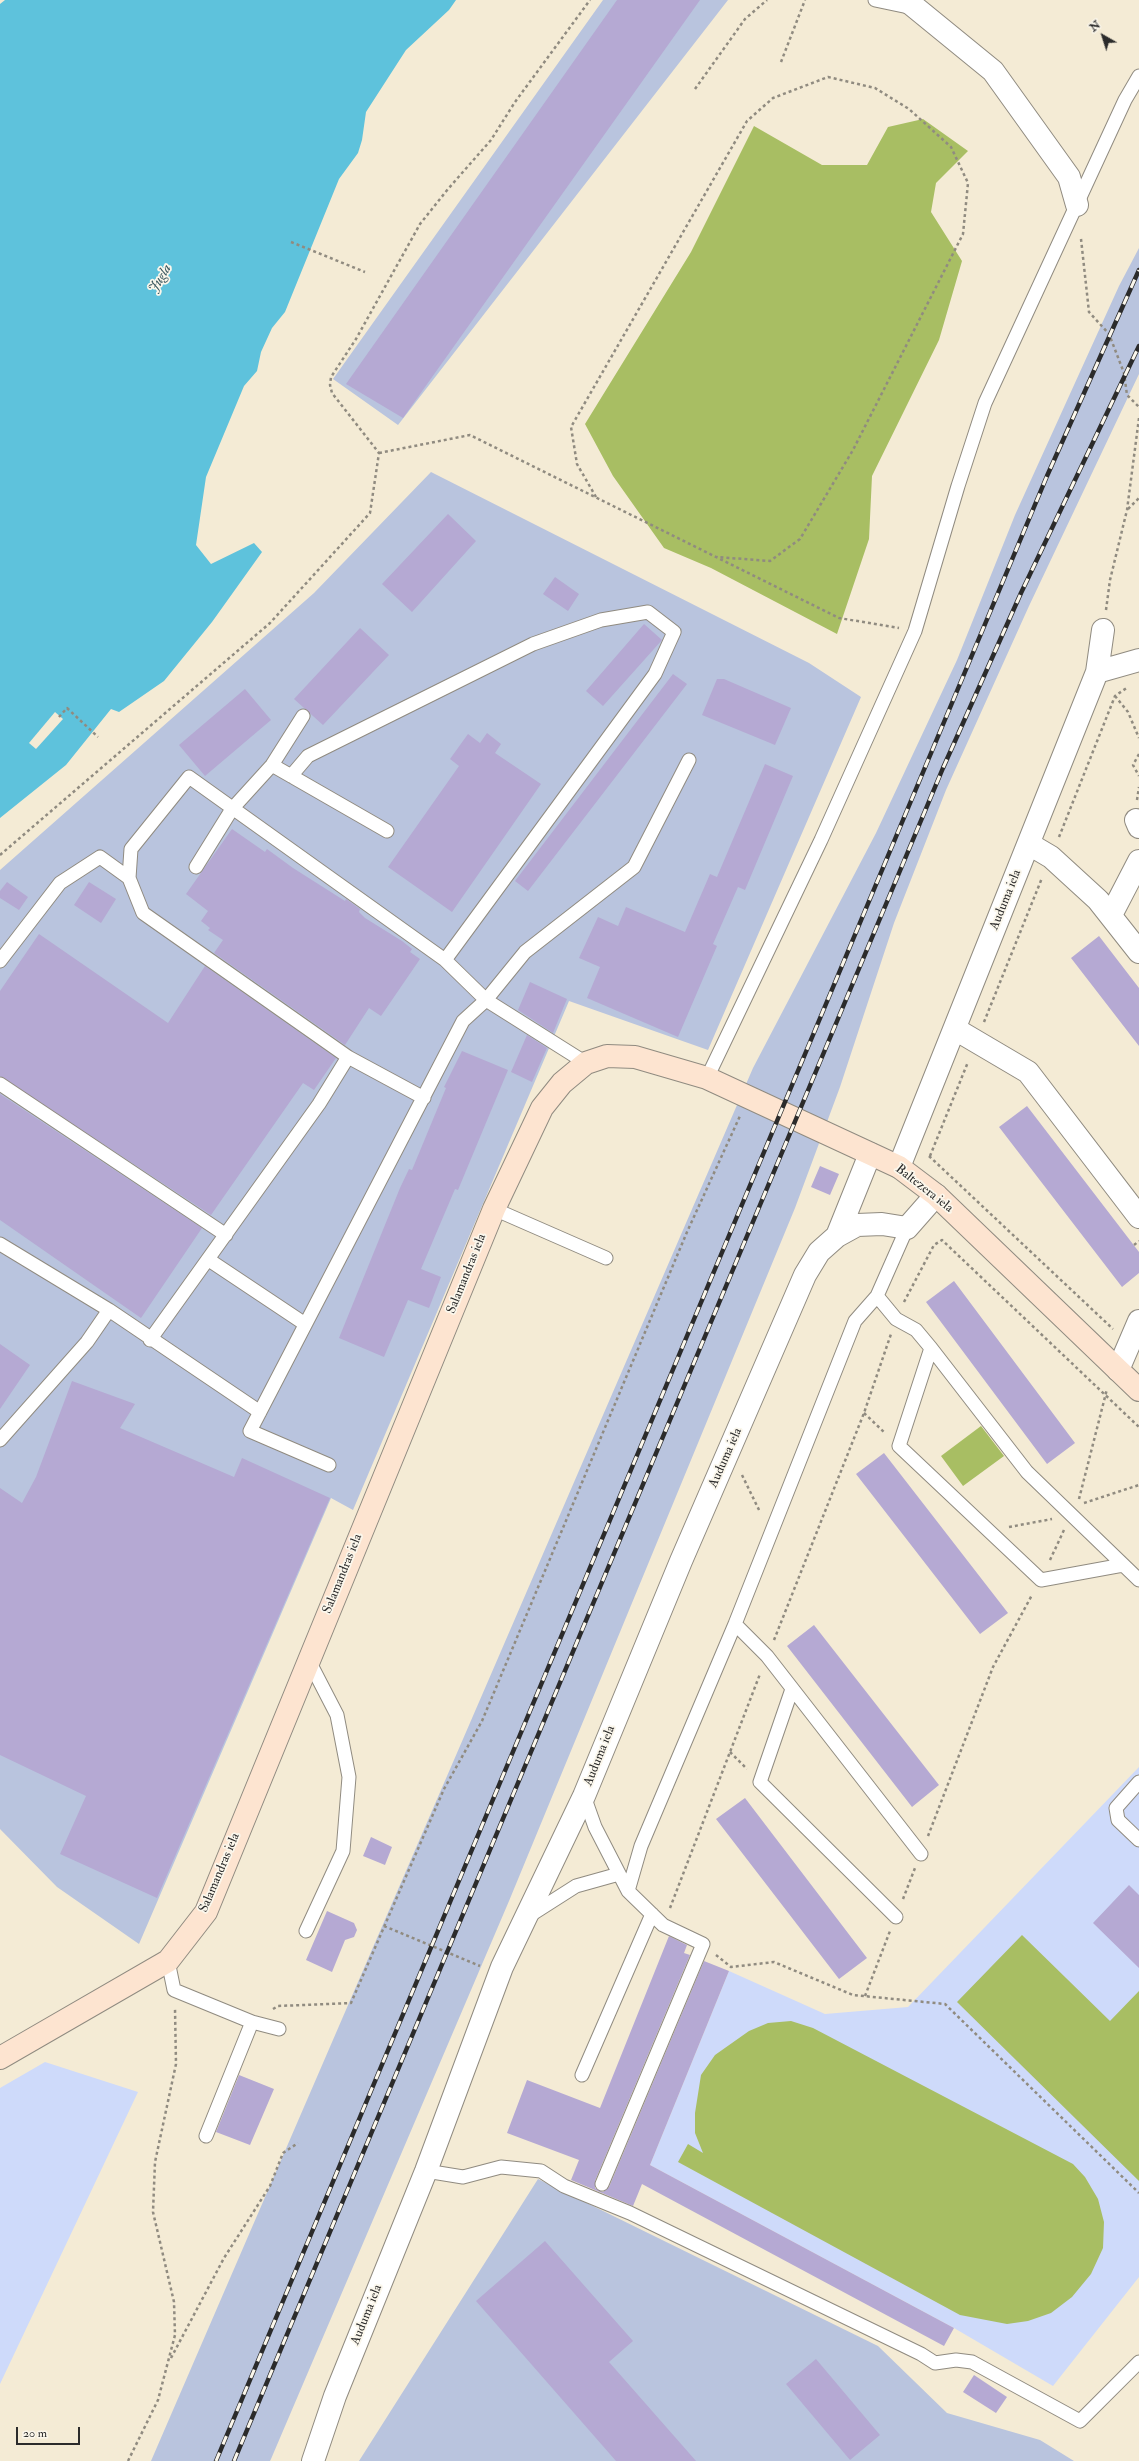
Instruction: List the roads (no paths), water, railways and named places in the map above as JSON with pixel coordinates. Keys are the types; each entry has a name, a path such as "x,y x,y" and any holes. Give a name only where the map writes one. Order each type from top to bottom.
{"street":[{"path":"913,3 993,71 1069,177 1077,205"},
{"name":"Auduma iela","path":"899,1167 1097,672 1103,630"},
{"path":"1097,672 1139,660"},
{"path":"1028,844 1051,857 1098,900 1139,952"},
{"path":"1111,915 1139,861"},
{"path":"955,1029 1028,1072 1139,1217"},
{"name":"Salamandras iela","path":"0,2058 168,1961 206,1912 308,1659 494,1209 542,1108 562,1083 586,1063 607,1056 635,1057"},
{"name":"Baltezera iela","path":"635,1057 707,1078 899,1167 936,1195 1139,1390"},
{"path":"837,1236 870,1154"},
{"path":"907,1228 936,1195"},
{"name":"Auduma iela","path":"313,2461 335,2396 426,2171 502,1966 584,1796 681,1561 805,1275 819,1252 837,1236 856,1225 882,1224 907,1228"},
{"path":"1118,1370 1139,1321"}],"lane":[{"path":"875,0 913,3"},
{"path":"707,1078 821,840 915,631 958,486 985,403 1125,100 1139,76"},
{"path":"291,776 308,756 533,644 601,620 648,612 674,632 655,674 445,960"},
{"path":"196,867 232,809 272,765 303,716"},
{"path":"329,1465 250,1431 463,1021 486,1000 525,952 634,867 689,760"},
{"path":"272,765 386,831"},
{"path":"424,1098 348,1057 143,913 129,878 131,849 189,777 445,960 486,1000 586,1063"},
{"path":"0,961 60,883 100,857 129,878"},
{"path":"150,1340 209,1260 319,1104 348,1057"},
{"path":"0,1084 226,1235"},
{"path":"494,1209 606,1258"},
{"path":"628,1891 641,1846 735,1624 770,1532 855,1321 877,1296 907,1228"},
{"path":"0,1244 109,1310 150,1340 260,1412"},
{"path":"209,1260 305,1324"},
{"path":"877,1296 896,1319 916,1330 1027,1472 1139,1580"},
{"path":"0,1440 87,1342 109,1310"},
{"path":"931,1348 899,1446 1041,1580 1123,1565"},
{"path":"735,1624 767,1656 921,1854"},
{"path":"306,1931 343,1851 349,1777 337,1715 308,1659"},
{"path":"792,1689 760,1782 896,1917"},
{"path":"1139,1782 1116,1808 1118,1820 1139,1840"},
{"path":"584,1796 595,1827 628,1891 663,1925 703,1944 602,2184"},
{"path":"524,1919 576,1886 619,1874"},
{"path":"582,2075 652,1914"},
{"path":"168,1961 174,1990 252,2022 279,2028"},
{"path":"206,2136 252,2022"},
{"path":"426,2171 463,2178 501,2167 541,2171 564,2186 630,2213 921,2354 935,2363 956,2360 972,2362 1080,2422 1139,2362"}],"water":[{"name":"Jugla","path":"5,0 456,0 449,10 406,50 366,112 362,140 358,153 339,179 285,312 272,328 261,352 257,371 244,386 206,477 196,545 211,564 254,543 262,552 212,622 164,681 119,712 111,709 66,765 0,818 0,4"}],"railway":[{"path":"216,2461 1047,476 1139,270"},
{"path":"234,2461 943,768 1021,593 1139,346"}]}
